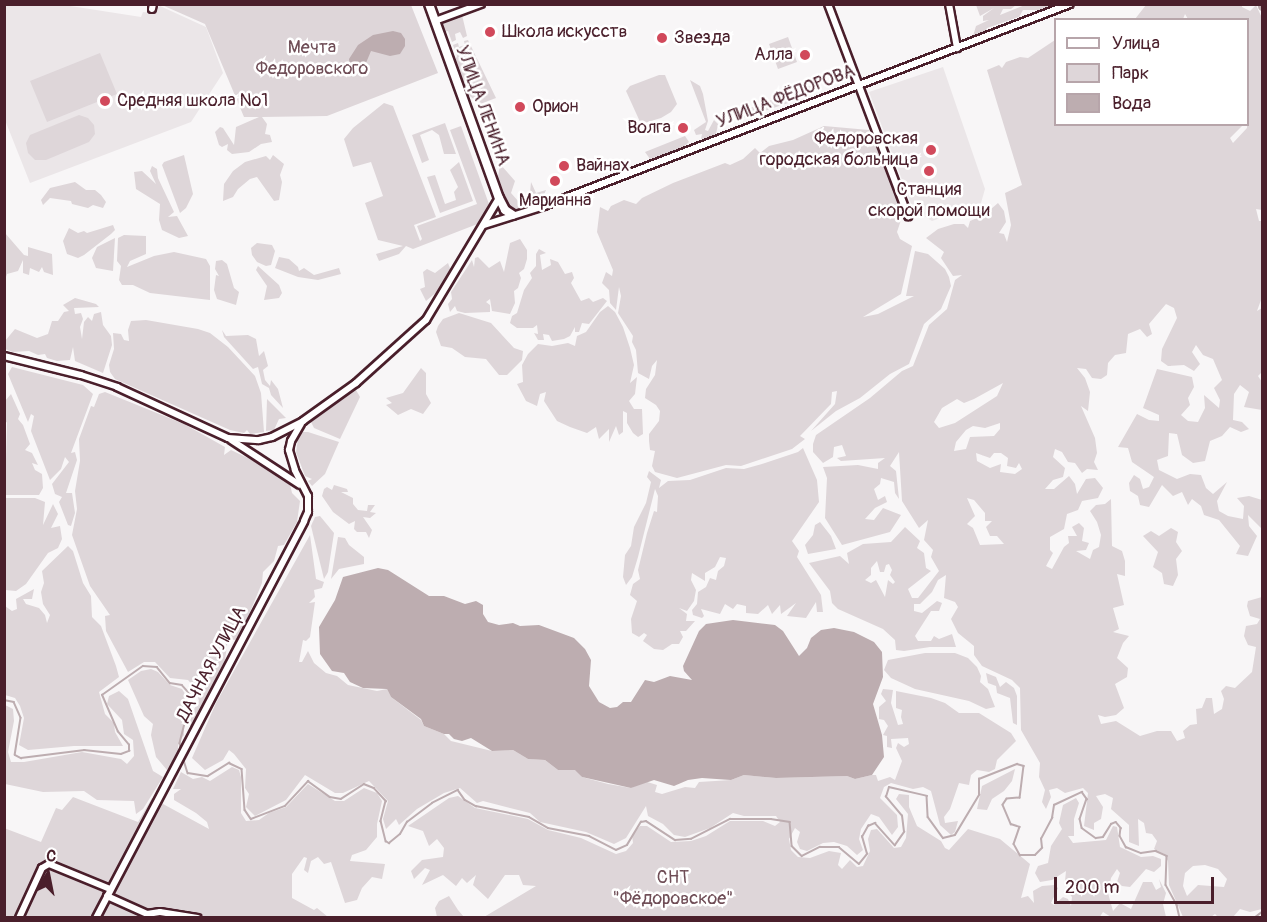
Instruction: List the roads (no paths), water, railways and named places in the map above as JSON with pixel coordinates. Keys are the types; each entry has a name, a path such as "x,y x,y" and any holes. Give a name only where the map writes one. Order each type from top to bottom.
{"street":[{"name":"УЛИЦА ЛЕНИНА","path":"429,4 499,198 506,210 513,215"},
{"path":"435,21 481,4"},
{"path":"828,4 908,216"},
{"path":"949,4 957,48"},
{"name":"УЛИЦА ФЁДОРОВА","path":"484,225 544,206 1070,4"},
{"path":"228,438 258,440 283,432 303,422 374,368 426,320 499,198"},
{"path":"4,356 81,375 117,387 228,438 267,460 304,487"},
{"name":"ДАЧНАЯ УЛИЦА","path":"96,918 304,521 309,503 291,459 290,450 291,441 303,422"},
{"path":"19,918 42,868 49,864 109,892 147,914 160,912 198,918"}],"water":[{"path":"393,31 401,33 405,39 405,46 400,54 390,56 371,51 363,70 355,71 350,68 349,59 358,45 373,35"},
{"path":"378,568 388,570 429,596 444,596 465,604 476,601 483,605 483,614 488,622 499,625 513,623 520,626 539,625 574,638 585,649 591,660 589,686 599,702 610,708 617,707 623,702 631,702 645,680 654,682 670,676 692,680 684,671 683,666 699,631 706,624 733,620 775,625 783,631 799,656 807,648 811,638 821,630 834,628 854,632 874,642 882,652 883,677 873,704 882,735 884,757 872,775 855,779 847,776 776,778 744,775 731,780 702,778 688,780 674,786 654,780 631,788 582,777 575,770 558,770 545,760 528,759 513,750 492,751 471,738 462,741 454,739 449,734 424,726 421,719 391,697 387,689 363,688 350,682 344,673 332,671 320,654 319,627 335,600 343,577"}],"waterway":[{"path":"4,700 14,702 21,718 15,755 21,758 84,750 121,754 129,751 129,745 118,732 102,695 143,666 157,667 170,683 182,685 192,696 180,743 181,749"},
{"path":"183,757 188,773 208,776 229,763 242,769 245,810 251,819 285,806 308,781 330,797 341,799 364,784 374,788 386,801 381,821 386,841 389,843 400,834 407,822 432,803 458,790 465,800 476,806 529,817 548,828 589,836 616,850 627,845 641,822 646,821 675,840 691,839 730,819 771,819 790,822 792,846 802,856 820,847 839,847 859,864 867,854 862,837 868,826 875,823 895,845 904,832 902,816 886,797 889,787 927,796 928,817 943,838 955,835 979,795 979,779 1017,764 1024,766 1020,798 1007,799 1003,805 1011,824 1020,827 1014,844 1020,855 1035,855 1042,848 1041,839 1052,818 1054,805 1082,792 1087,799 1080,819 1082,828 1096,838 1103,837 1111,824 1116,822 1121,828 1120,836 1126,847 1141,853 1156,851 1167,856 1166,885 1177,905 1180,918"},
{"path":"1254,918 1262,912"}],"place":[{"name":"Школа искусств","path":"490,32"},
{"name":"Звезда","path":"662,38"},
{"name":"Алла","path":"805,55"},
{"name":"Средняя школа №1","path":"105,101"},
{"name":"Орион","path":"520,107"},
{"name":"Волга","path":"683,128"},
{"name":"Федоровская городская больница","path":"931,150"},
{"name":"Вайнах","path":"564,166"},
{"name":"Станция скорой помощи","path":"929,171"},
{"name":"Марианна","path":"555,181"}],"park label":[{"name":"Мечта Федоровского","path":"312,59"},
{"name":"СНТ \"Фёдоровское\"","path":"673,889"}]}
